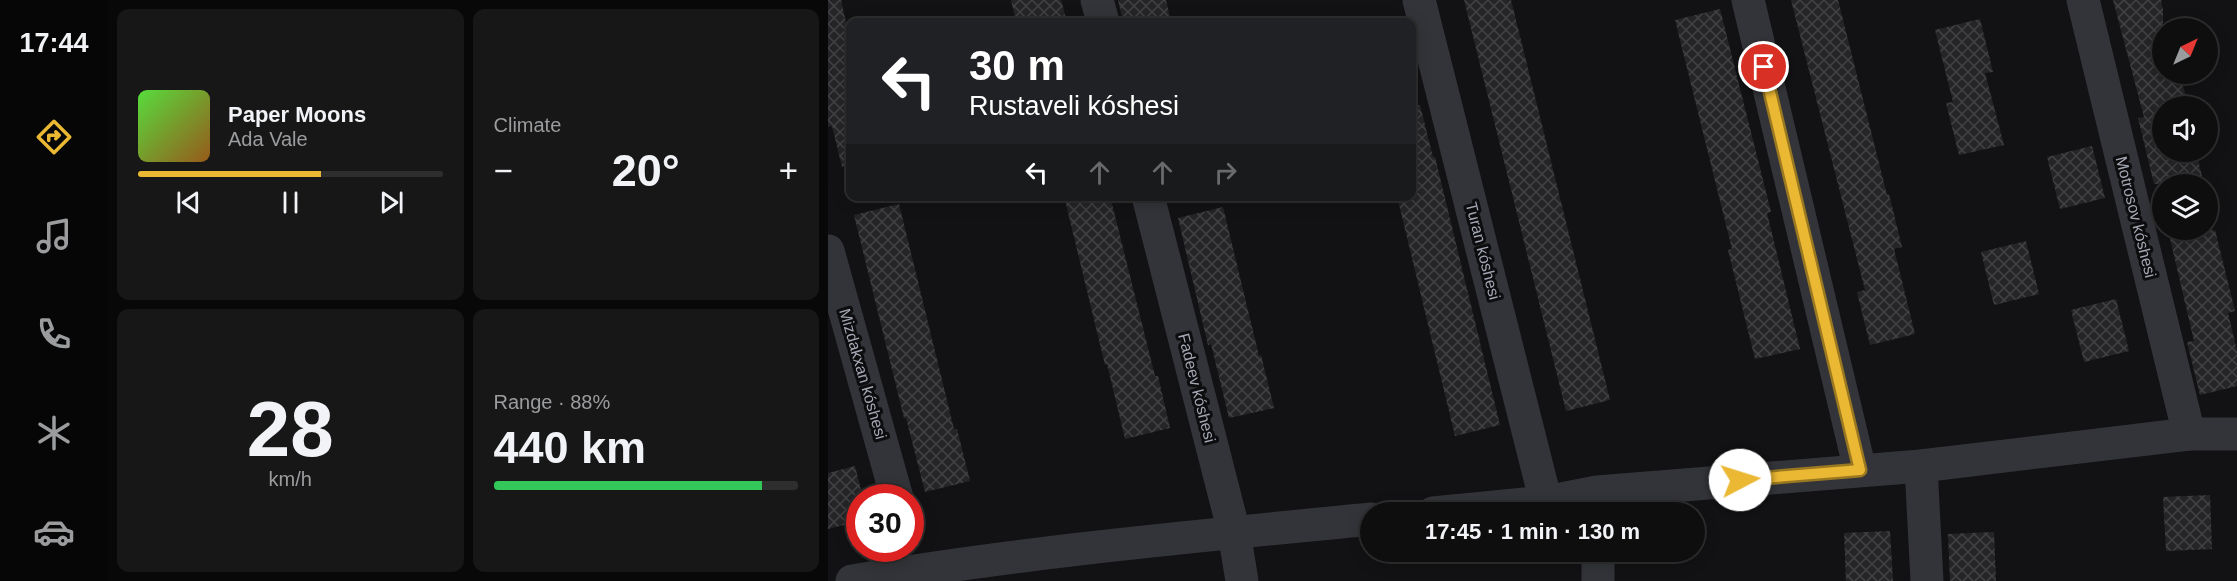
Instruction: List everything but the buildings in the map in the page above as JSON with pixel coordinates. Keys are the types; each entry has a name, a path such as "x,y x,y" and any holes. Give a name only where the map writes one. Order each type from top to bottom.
{"street":[{"path":"1097,0 1102,18"},
{"name":"Turan kóshesi","path":"1419,0 1546,502"},
{"path":"1748,0 1860,470"},
{"name":"Motrosov kóshesi","path":"2083,0 2189,434"},
{"name":"Fadeev kóshesi","path":"1149,201 1234,532 1242,581"},
{"name":"Mizdakxan kóshesi","path":"828,251 893,484"},
{"path":"1605,502 1860,470 1921,466 2189,434 2237,434"},
{"path":"1921,466 1927,581"},
{"path":"852,581 916,565 1360,520"},
{"path":"1598,562 1598,581"}],"route":[{"path":"1740,480 1860,470 1764,67"}]}
